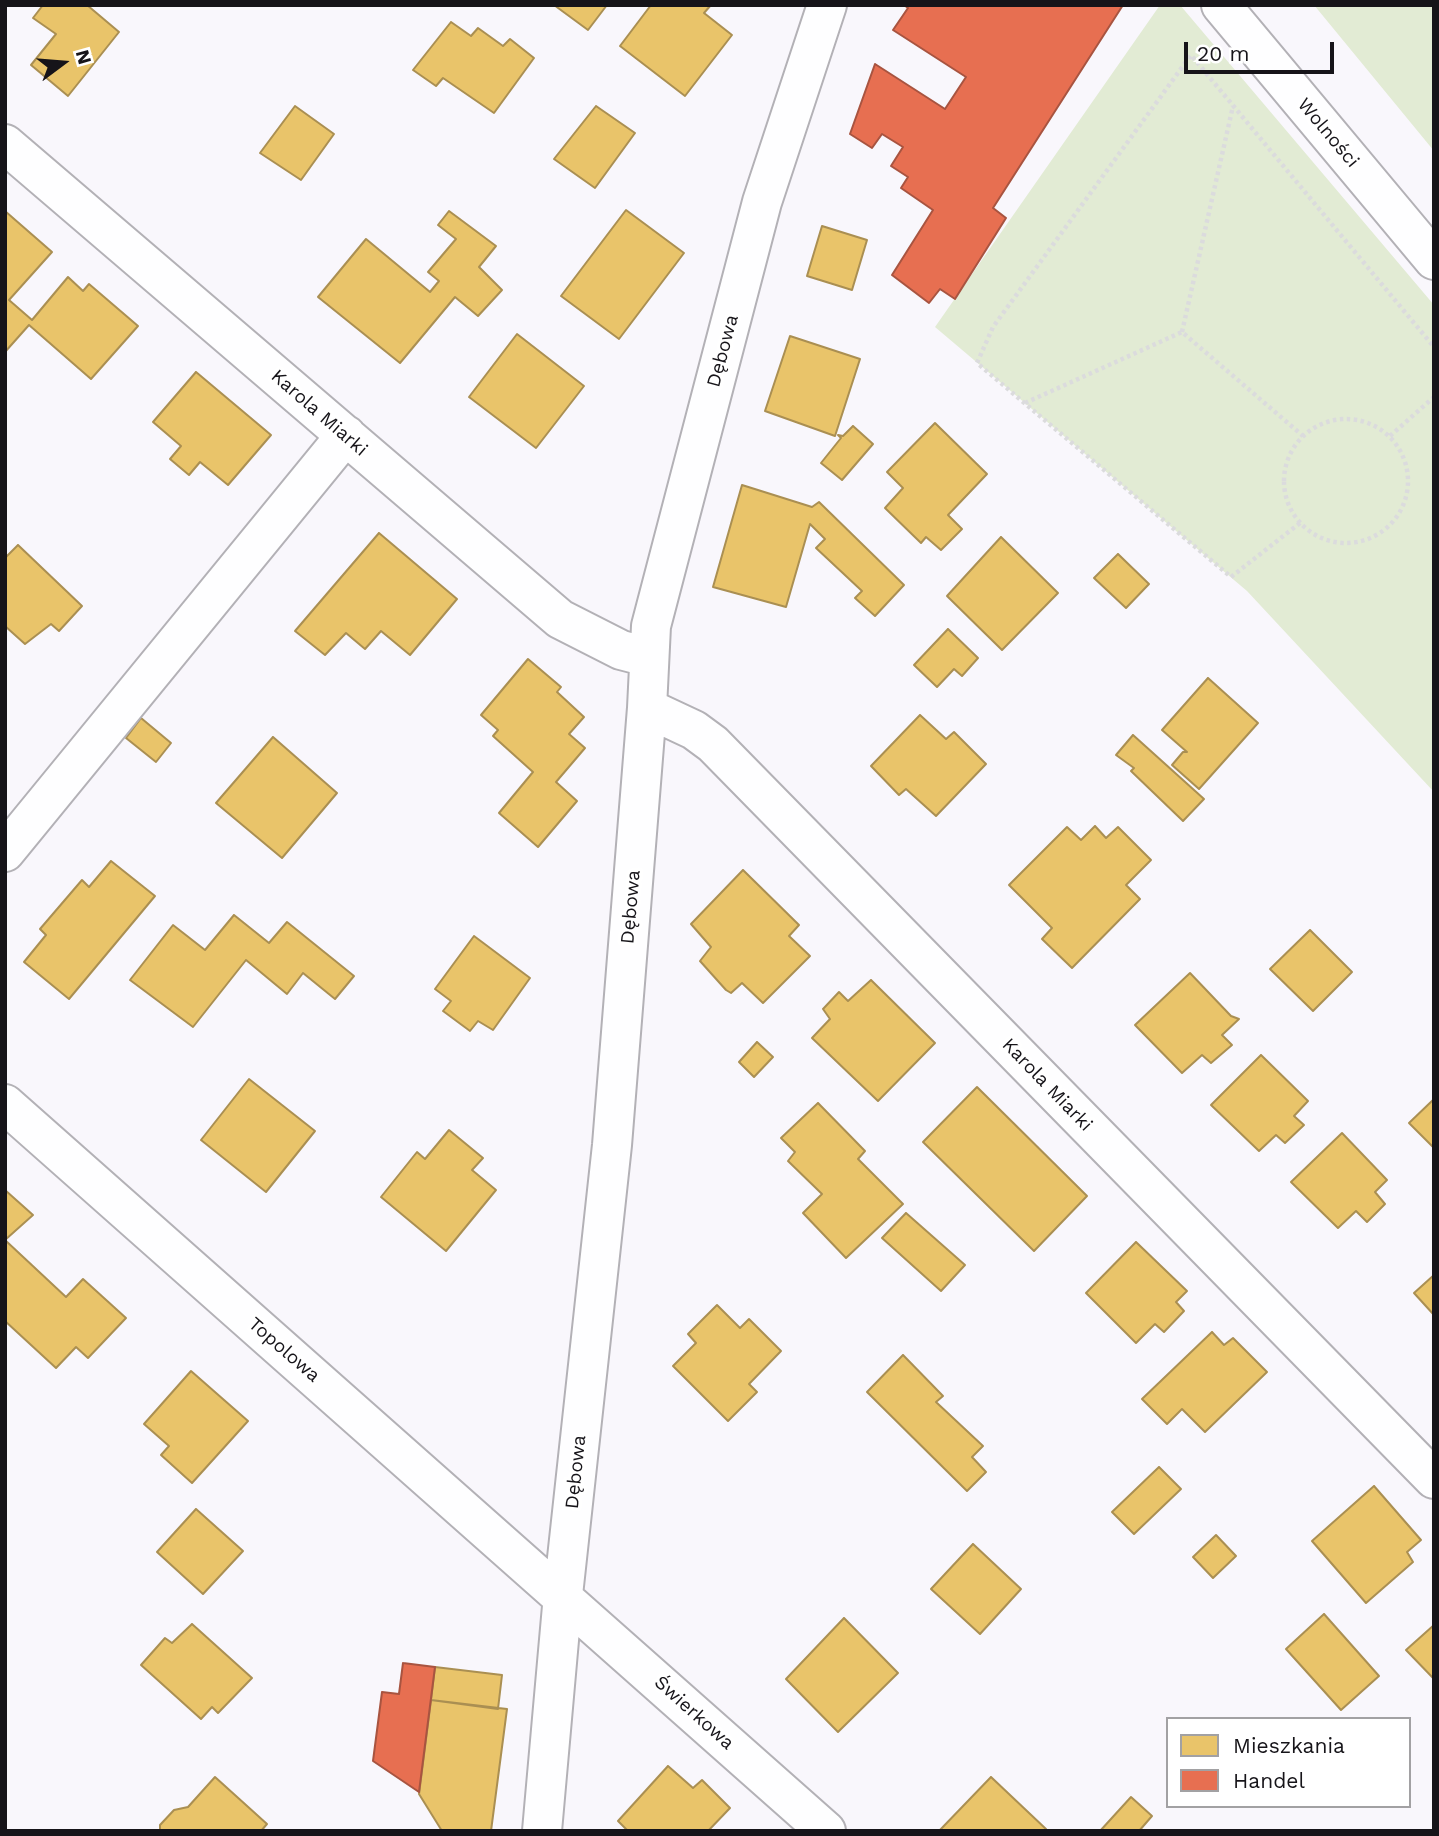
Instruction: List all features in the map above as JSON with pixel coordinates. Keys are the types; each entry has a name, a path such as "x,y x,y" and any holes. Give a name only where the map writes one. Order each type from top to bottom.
{"street":[{"name":"Dębowa","path":"542,1831 563,1595 612,1145 648,708 648,657 659,589 762,202 827,5"},
{"name":"Wolności","path":"1222,5 1434,260"},
{"name":"Karola Miarki","path":"5,144 560,619 621,650 648,657"},
{"path":"5,852 346,435"},
{"name":"Karola Miarki","path":"648,708 694,730 713,744 1434,1479"},
{"name":"Topolowa","path":"5,1104 563,1595"},
{"name":"Świerkowa","path":"563,1595 826,1831"}],"path":[{"path":"1300,523 1231,578 977,363 993,327 1191,55 1434,347"},
{"path":"1182,332 1233,106"},
{"path":"1026,403 1182,332"},
{"path":"1182,332 1303,436"},
{"path":"1390,436 1434,397"},
{"path":"1352,419 1372,424 1390,436 1402,452 1408,471 1408,491 1401,510 1389,526 1364,540 1335,543 1316,536 1300,523 1288,505 1283,484 1286,463 1303,436 1331,420 1352,419"}],"green space":[{"path":"1160,5 1180,5 1434,305 1434,792 1247,591 935,327"},
{"path":"1314,5 1434,5 1434,151"}],"building: Mieszkania":[{"path":"43,5 87,5 119,32 68,96 31,65 56,34 33,18"},
{"path":"554,5 607,5 588,30"},
{"path":"651,5 711,5 704,13 732,35 685,96 620,46"},
{"path":"451,22 471,36 478,28 503,46 510,39 534,58 494,113 443,78 436,86 413,70"},
{"path":"295,106 334,134 301,180 260,153"},
{"path":"596,106 635,133 595,188 554,159"},
{"path":"626,210 684,253 619,339 561,296"},
{"path":"5,211 52,252 9,300 32,320 68,277 83,291 89,284 138,326 91,379 29,325 5,352"},
{"path":"449,211 496,246 479,267 502,290 478,316 455,297 400,363 318,297 366,239 430,292 439,281 428,272 456,239 438,225"},
{"path":"822,226 867,240 852,290 807,276"},
{"path":"517,334 584,386 536,448 469,397"},
{"path":"790,336 860,359 835,436 765,411"},
{"path":"196,372 271,435 228,485 200,462 189,475 170,459 181,446 153,422"},
{"path":"935,423 987,474 948,515 962,529 941,550 926,537 921,543 885,508 903,488 887,472"},
{"path":"853,426 873,444 842,480 821,463 841,438 838,435 843,436"},
{"path":"742,485 812,507 819,502 904,585 875,616 855,598 862,591 816,548 825,539 810,524 786,607 713,587"},
{"path":"379,533 457,599 410,655 381,631 365,649 346,633 325,655 295,631"},
{"path":"1001,537 1058,593 1002,650 947,596"},
{"path":"18,545 82,606 59,631 51,624 25,644 5,626 5,558"},
{"path":"1118,554 1149,584 1126,608 1094,578"},
{"path":"948,629 978,658 962,676 954,669 937,687 914,665"},
{"path":"528,659 561,687 557,692 584,717 569,734 585,748 556,782 577,801 538,847 499,813 533,772 493,736 498,730 481,715"},
{"path":"1208,678 1258,723 1199,789 1172,765 1183,752 1187,752 1162,730"},
{"path":"920,715 946,739 954,732 986,764 936,816 906,789 899,795 871,766"},
{"path":"141,718 171,743 156,762 126,738"},
{"path":"1133,735 1204,799 1183,821 1131,771 1134,768 1116,755"},
{"path":"273,737 337,793 282,858 216,803"},
{"path":"1095,826 1106,838 1118,827 1151,860 1126,885 1140,899 1072,968 1042,939 1052,928 1009,885 1067,827 1081,840"},
{"path":"111,861 155,896 69,999 24,962 46,935 40,929 82,880 89,887"},
{"path":"743,870 799,925 789,936 810,956 763,1003 742,983 731,993 726,990 700,961 711,947 691,924"},
{"path":"234,915 269,943 287,922 354,976 335,999 303,973 287,994 246,960 193,1027 130,980 173,925 205,950"},
{"path":"1310,930 1352,972 1313,1011 1270,969"},
{"path":"474,936 530,978 493,1030 478,1021 470,1031 443,1011 451,1001 435,989"},
{"path":"1190,973 1231,1016 1239,1019 1222,1035 1232,1045 1211,1063 1202,1055 1182,1073 1135,1025"},
{"path":"871,980 935,1043 878,1101 812,1038 830,1019 823,1009 839,992 848,1001"},
{"path":"757,1042 773,1057 754,1077 739,1062"},
{"path":"1261,1055 1308,1101 1294,1116 1304,1125 1285,1143 1276,1135 1259,1151 1211,1105"},
{"path":"249,1079 315,1131 266,1192 201,1140"},
{"path":"977,1087 1087,1196 1034,1251 923,1142"},
{"path":"1434,1099 1434,1148 1409,1123"},
{"path":"818,1103 865,1151 858,1159 903,1204 846,1258 803,1213 822,1194 788,1161 795,1152 781,1138"},
{"path":"449,1130 483,1158 472,1170 496,1190 446,1251 381,1197 417,1152 425,1159"},
{"path":"1342,1133 1387,1180 1375,1192 1385,1204 1367,1222 1356,1211 1338,1228 1291,1182"},
{"path":"5,1190 33,1215 5,1240"},
{"path":"906,1213 965,1265 941,1291 882,1238"},
{"path":"5,1240 66,1297 83,1279 126,1318 88,1358 76,1347 56,1368 5,1321"},
{"path":"1136,1242 1187,1291 1176,1302 1184,1311 1164,1332 1155,1324 1136,1343 1086,1293"},
{"path":"1434,1275 1434,1315 1414,1293"},
{"path":"717,1305 740,1328 749,1319 781,1351 749,1384 757,1392 728,1421 673,1366 696,1343 688,1334"},
{"path":"1212,1332 1224,1345 1233,1338 1267,1372 1205,1432 1182,1409 1167,1424 1142,1399"},
{"path":"903,1355 943,1396 936,1402 983,1446 972,1457 986,1472 967,1491 867,1392"},
{"path":"191,1371 248,1421 192,1483 161,1455 169,1446 144,1424"},
{"path":"1159,1467 1181,1489 1134,1534 1112,1512"},
{"path":"1374,1486 1421,1540 1407,1552 1413,1562 1366,1603 1312,1541"},
{"path":"196,1509 243,1551 203,1594 157,1552"},
{"path":"1216,1535 1236,1556 1213,1578 1193,1557"},
{"path":"973,1544 1021,1589 980,1634 931,1589"},
{"path":"1324,1614 1379,1676 1341,1710 1286,1649"},
{"path":"844,1618 898,1673 838,1732 786,1679"},
{"path":"192,1624 252,1678 218,1713 212,1707 201,1719 141,1665 165,1638 172,1643"},
{"path":"1434,1625 1434,1679 1406,1650"},
{"path":"435,1667 502,1675 498,1709 431,1700"},
{"path":"431,1700 507,1709 491,1831 442,1831 419,1794"},
{"path":"668,1766 693,1788 702,1780 730,1808 708,1831 628,1831 618,1821"},
{"path":"215,1777 267,1824 261,1831 160,1831 160,1825 174,1810 188,1807"},
{"path":"991,1777 1046,1829 1045,1831 939,1831"},
{"path":"1131,1797 1152,1816 1139,1831 1100,1831"}],"building: Handel":[{"path":"904,5 1123,5 993,208 1006,218 955,299 940,289 929,303 892,275 933,210 901,188 908,177 891,166 903,147 882,134 872,148 850,134 875,64 945,109 966,77 893,30 908,8"},
{"path":"403,1663 435,1667 419,1792 373,1761 382,1692 399,1694"}]}
